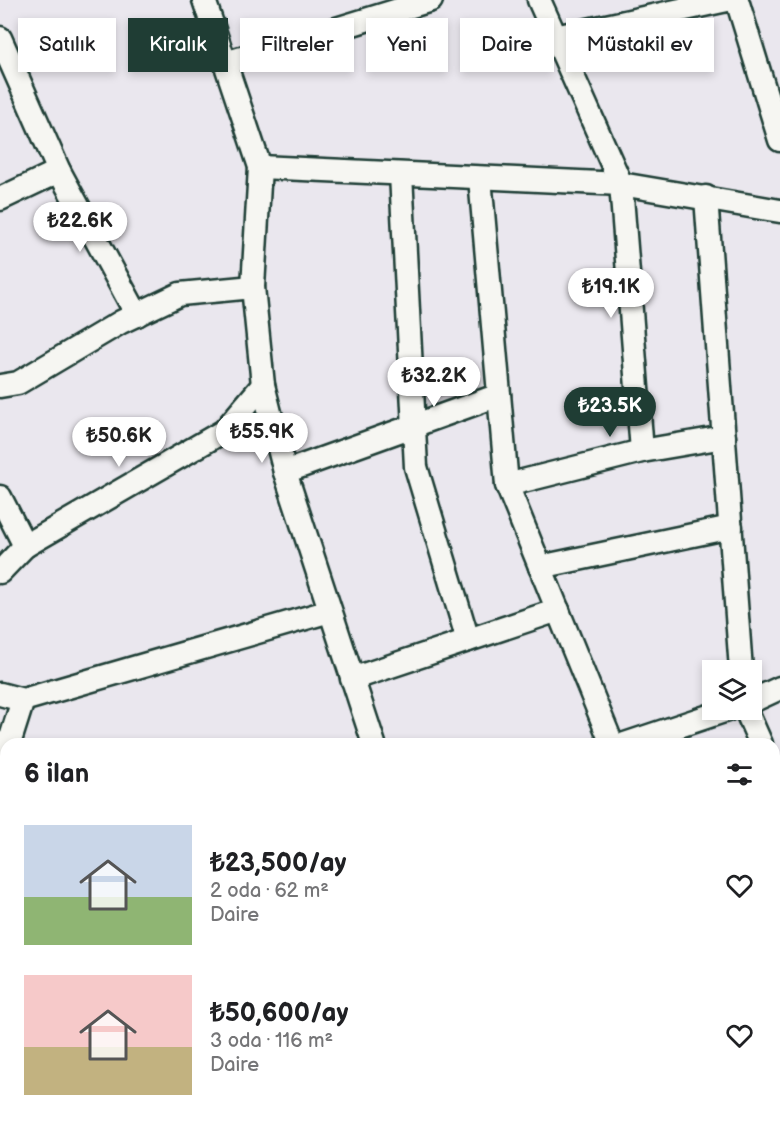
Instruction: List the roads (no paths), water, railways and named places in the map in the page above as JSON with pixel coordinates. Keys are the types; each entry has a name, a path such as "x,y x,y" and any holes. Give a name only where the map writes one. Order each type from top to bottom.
{"street":[{"path":"204,0 210,18"},
{"path":"228,62 431,0"},
{"path":"538,0 621,184 642,451"},
{"path":"555,37 727,0"},
{"path":"737,0 780,140"},
{"path":"0,38 59,171 137,315"},
{"path":"228,72 260,167 253,287 263,385 285,472 372,738"},
{"path":"260,167 621,184 780,210"},
{"path":"0,199 59,171"},
{"path":"401,174 416,468 468,640"},
{"path":"480,178 507,485 610,738"},
{"path":"706,197 740,660"},
{"path":"0,386 18,383 137,315 180,294 253,287"},
{"path":"0,572 25,546 224,431 263,385"},
{"path":"285,472 499,395"},
{"path":"507,485 642,451 724,437"},
{"path":"0,497 25,546"},
{"path":"540,567 730,527"},
{"path":"352,679 558,610"},
{"path":"0,694 23,700 330,611"},
{"path":"762,696 780,688"},
{"path":"11,738 23,700"},
{"path":"643,738 702,718"},
{"path":"749,720 755,738"}]}
